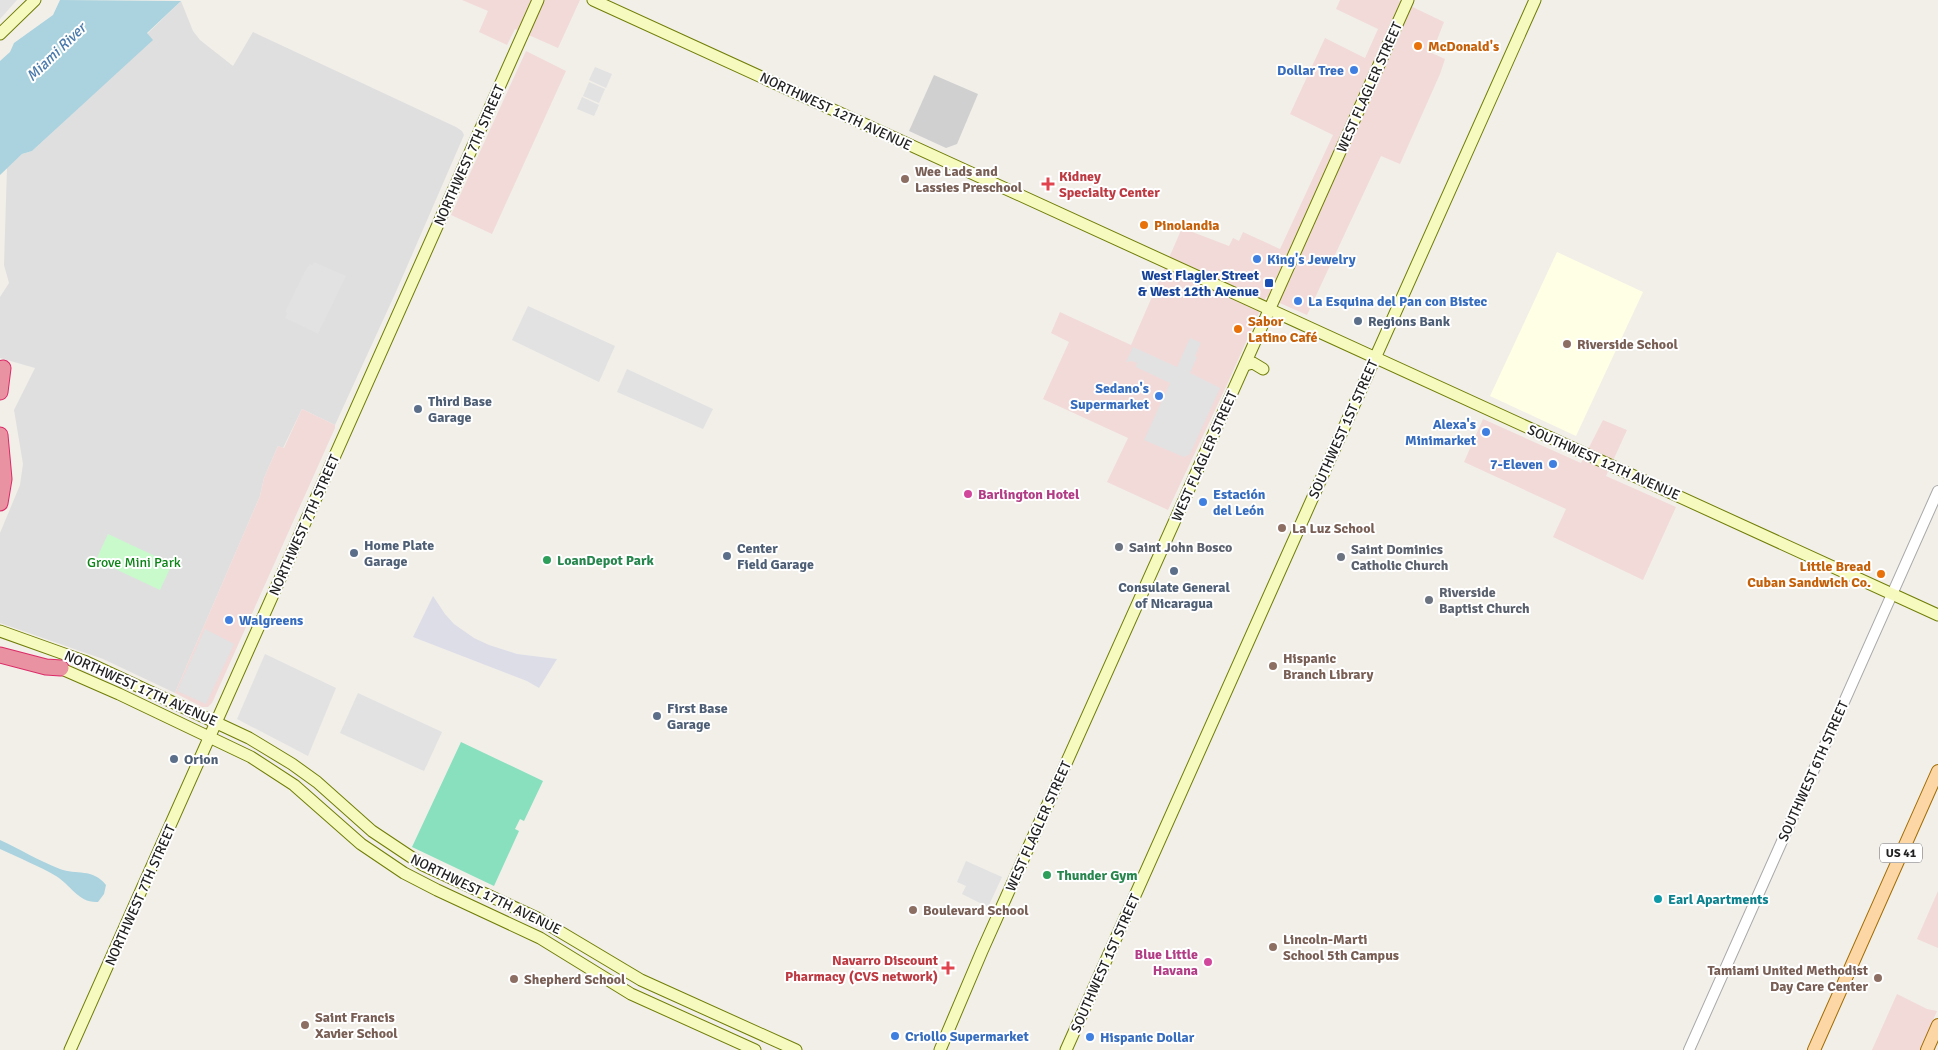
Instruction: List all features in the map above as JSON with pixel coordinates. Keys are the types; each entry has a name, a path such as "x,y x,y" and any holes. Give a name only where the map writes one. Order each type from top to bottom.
{"highway":[{"path":"0,392 3,368"},
{"path":"0,435 4,479 0,503"},
{"path":"0,655 46,667 61,668"}],"main road":[{"path":"0,34 35,0"},
{"name":"NORTHWEST 7TH STREET","path":"70,1050 538,0"},
{"name":"NORTHWEST 12TH AVENUE","path":"593,0 1269,309"},
{"name":"WEST FLAGLER STREET","path":"940,1050 982,951 1408,0"},
{"name":"SOUTHWEST 1ST STREET","path":"1066,1050 1534,0"},
{"name":"SOUTHWEST 12TH AVENUE","path":"1269,309 1938,615"},
{"path":"1245,365 1253,363 1263,368"},
{"name":"NORTHWEST 17TH AVENUE","path":"0,630 84,661 259,743 292,764 328,792 372,831 423,864 537,918 641,980 796,1050"},
{"name":"NORTHWEST 17TH AVENUE","path":"0,647 61,668 251,757 317,803 362,844 415,879 540,938 631,994 755,1050"},
{"name":"US 41","path":"1814,1050 1938,771"},
{"path":"1927,1050 1938,1025"}],"street":[{"name":"SOUTHWEST 6TH STREET","path":"1689,1050 1938,491"}],"shaded area":[{"path":"0,0 17,0 0,19"},
{"path":"462,0 580,0 558,48 515,29 507,45 479,32 488,11"},
{"path":"1340,0 1398,0 1444,22 1432,53 1445,59 1440,74 1400,164 1381,156 1307,315 1266,297 1168,510 1107,482 1128,438 1043,399 1069,342 1051,333 1060,312 1131,345 1182,228 1229,246 1233,238 1239,241 1243,232 1280,249 1333,135 1290,114 1325,38 1365,58 1378,29 1336,9"},
{"path":"181,1 193,31 200,40 233,66 253,32 456,127 464,135 395,294 335,425 302,409 283,448 278,446 264,478 260,496 175,693 103,659 0,623 0,533 20,485 23,464 14,410 35,368 0,358 0,297 9,283 4,265 7,168 22,154 32,151 152,40 147,34"},
{"path":"526,51 566,71 492,234 451,215"},
{"path":"595,67 612,74 606,88 589,80"},
{"path":"934,75 978,94 957,144 946,148 909,131"},
{"path":"589,82 605,89 599,103 583,96"},
{"path":"582,97 599,105 594,116 577,109"},
{"name":"Riverside School","path":"1557,252 1643,292 1576,436 1490,396"},
{"path":"314,262 346,276 318,334 285,318 287,313 285,312 306,269"},
{"path":"528,306 615,346 599,382 512,340"},
{"path":"1190,338 1201,343 1190,373 1220,388 1190,454 1184,457 1144,440 1170,383 1136,367 1137,363 1132,361 1126,362 1133,347 1177,367"},
{"path":"627,369 713,409 703,429 617,392"},
{"path":"302,409 335,425 335,428 212,703 208,707 202,707 175,693 260,496 264,478 278,446 284,448"},
{"path":"1483,419 1581,463 1603,420 1627,430 1606,476 1676,507 1643,580 1553,537 1566,509 1464,462"},
{"path":"433,596 454,624 474,638 517,654 557,659 539,688 527,681 413,637"},
{"path":"205,629 234,644 206,704 177,691"},
{"path":"265,654 336,688 308,756 237,719"},
{"path":"358,693 442,732 424,771 340,733"},
{"path":"966,861 1002,877 988,907 962,894 966,886 957,882"},
{"path":"1938,891 1938,948 1917,939"},
{"path":"1897,994 1927,1009 1937,1011 1920,1050 1872,1050"}],"green space":[{"name":"Grove Mini Park","path":"108,534 172,564 160,590 96,560"},
{"path":"461,742 543,781 524,821 520,819 515,829 519,831 494,886 412,847"}],"water":[{"name":"Miami River","path":"60,0 181,1 147,33 153,40 32,151 22,154 0,175 0,61 10,52 14,43 53,15"},
{"path":"0,840 60,869 96,876 106,885 104,894 98,902 85,900 56,876 0,849"}],"place":[{"name":"McDonald's","path":"1418,46"},
{"name":"Dollar Tree","path":"1354,70"},
{"name":"Wee Lads and Lassies Preschool","path":"905,179"},
{"name":"Kidney Specialty Center","path":"1048,184"},
{"name":"Pinolandia","path":"1144,225"},
{"name":"King's Jewelry","path":"1257,259"},
{"name":"West Flagler Street & West 12th Avenue","path":"1269,283"},
{"name":"La Esquina del Pan con Bistec","path":"1298,301"},
{"name":"Regions Bank","path":"1358,321"},
{"name":"Sabor Latino Café","path":"1238,329"},
{"name":"Riverside School","path":"1567,344"},
{"name":"Sedano's Supermarket","path":"1159,396"},
{"name":"Third Base Garage","path":"418,409"},
{"name":"Alexa's Minimarket","path":"1486,432"},
{"name":"7-Eleven","path":"1553,464"},
{"name":"Barlington Hotel","path":"968,494"},
{"name":"Estación del León","path":"1203,502"},
{"name":"La Luz School","path":"1282,528"},
{"name":"Saint John Bosco","path":"1119,547"},
{"name":"Home Plate Garage","path":"354,553"},
{"name":"Center Field Garage","path":"727,556"},
{"name":"Saint Dominics Catholic Church","path":"1341,557"},
{"name":"LoanDepot Park","path":"547,560"},
{"name":"Consulate General of Nicaragua","path":"1174,571"},
{"name":"Little Bread Cuban Sandwich Co.","path":"1881,574"},
{"name":"Riverside Baptist Church","path":"1429,600"},
{"name":"Walgreens","path":"229,620"},
{"name":"Hispanic Branch Library","path":"1273,666"},
{"name":"First Base Garage","path":"657,716"},
{"name":"Orion","path":"174,759"},
{"name":"Thunder Gym","path":"1047,875"},
{"name":"Earl Apartments","path":"1658,899"},
{"name":"Boulevard School","path":"913,910"},
{"name":"Lincoln-Marti School 5th Campus","path":"1273,947"},
{"name":"Blue Little Havana","path":"1208,962"},
{"name":"Navarro Discount Pharmacy (CVS network)","path":"948,968"},
{"name":"Tamiami United Methodist Day Care Center","path":"1878,978"},
{"name":"Shepherd School","path":"514,979"},
{"name":"Saint Francis Xavier School","path":"305,1025"},
{"name":"Criollo Supermarket","path":"895,1036"},
{"name":"Hispanic Dollar","path":"1090,1037"}]}
